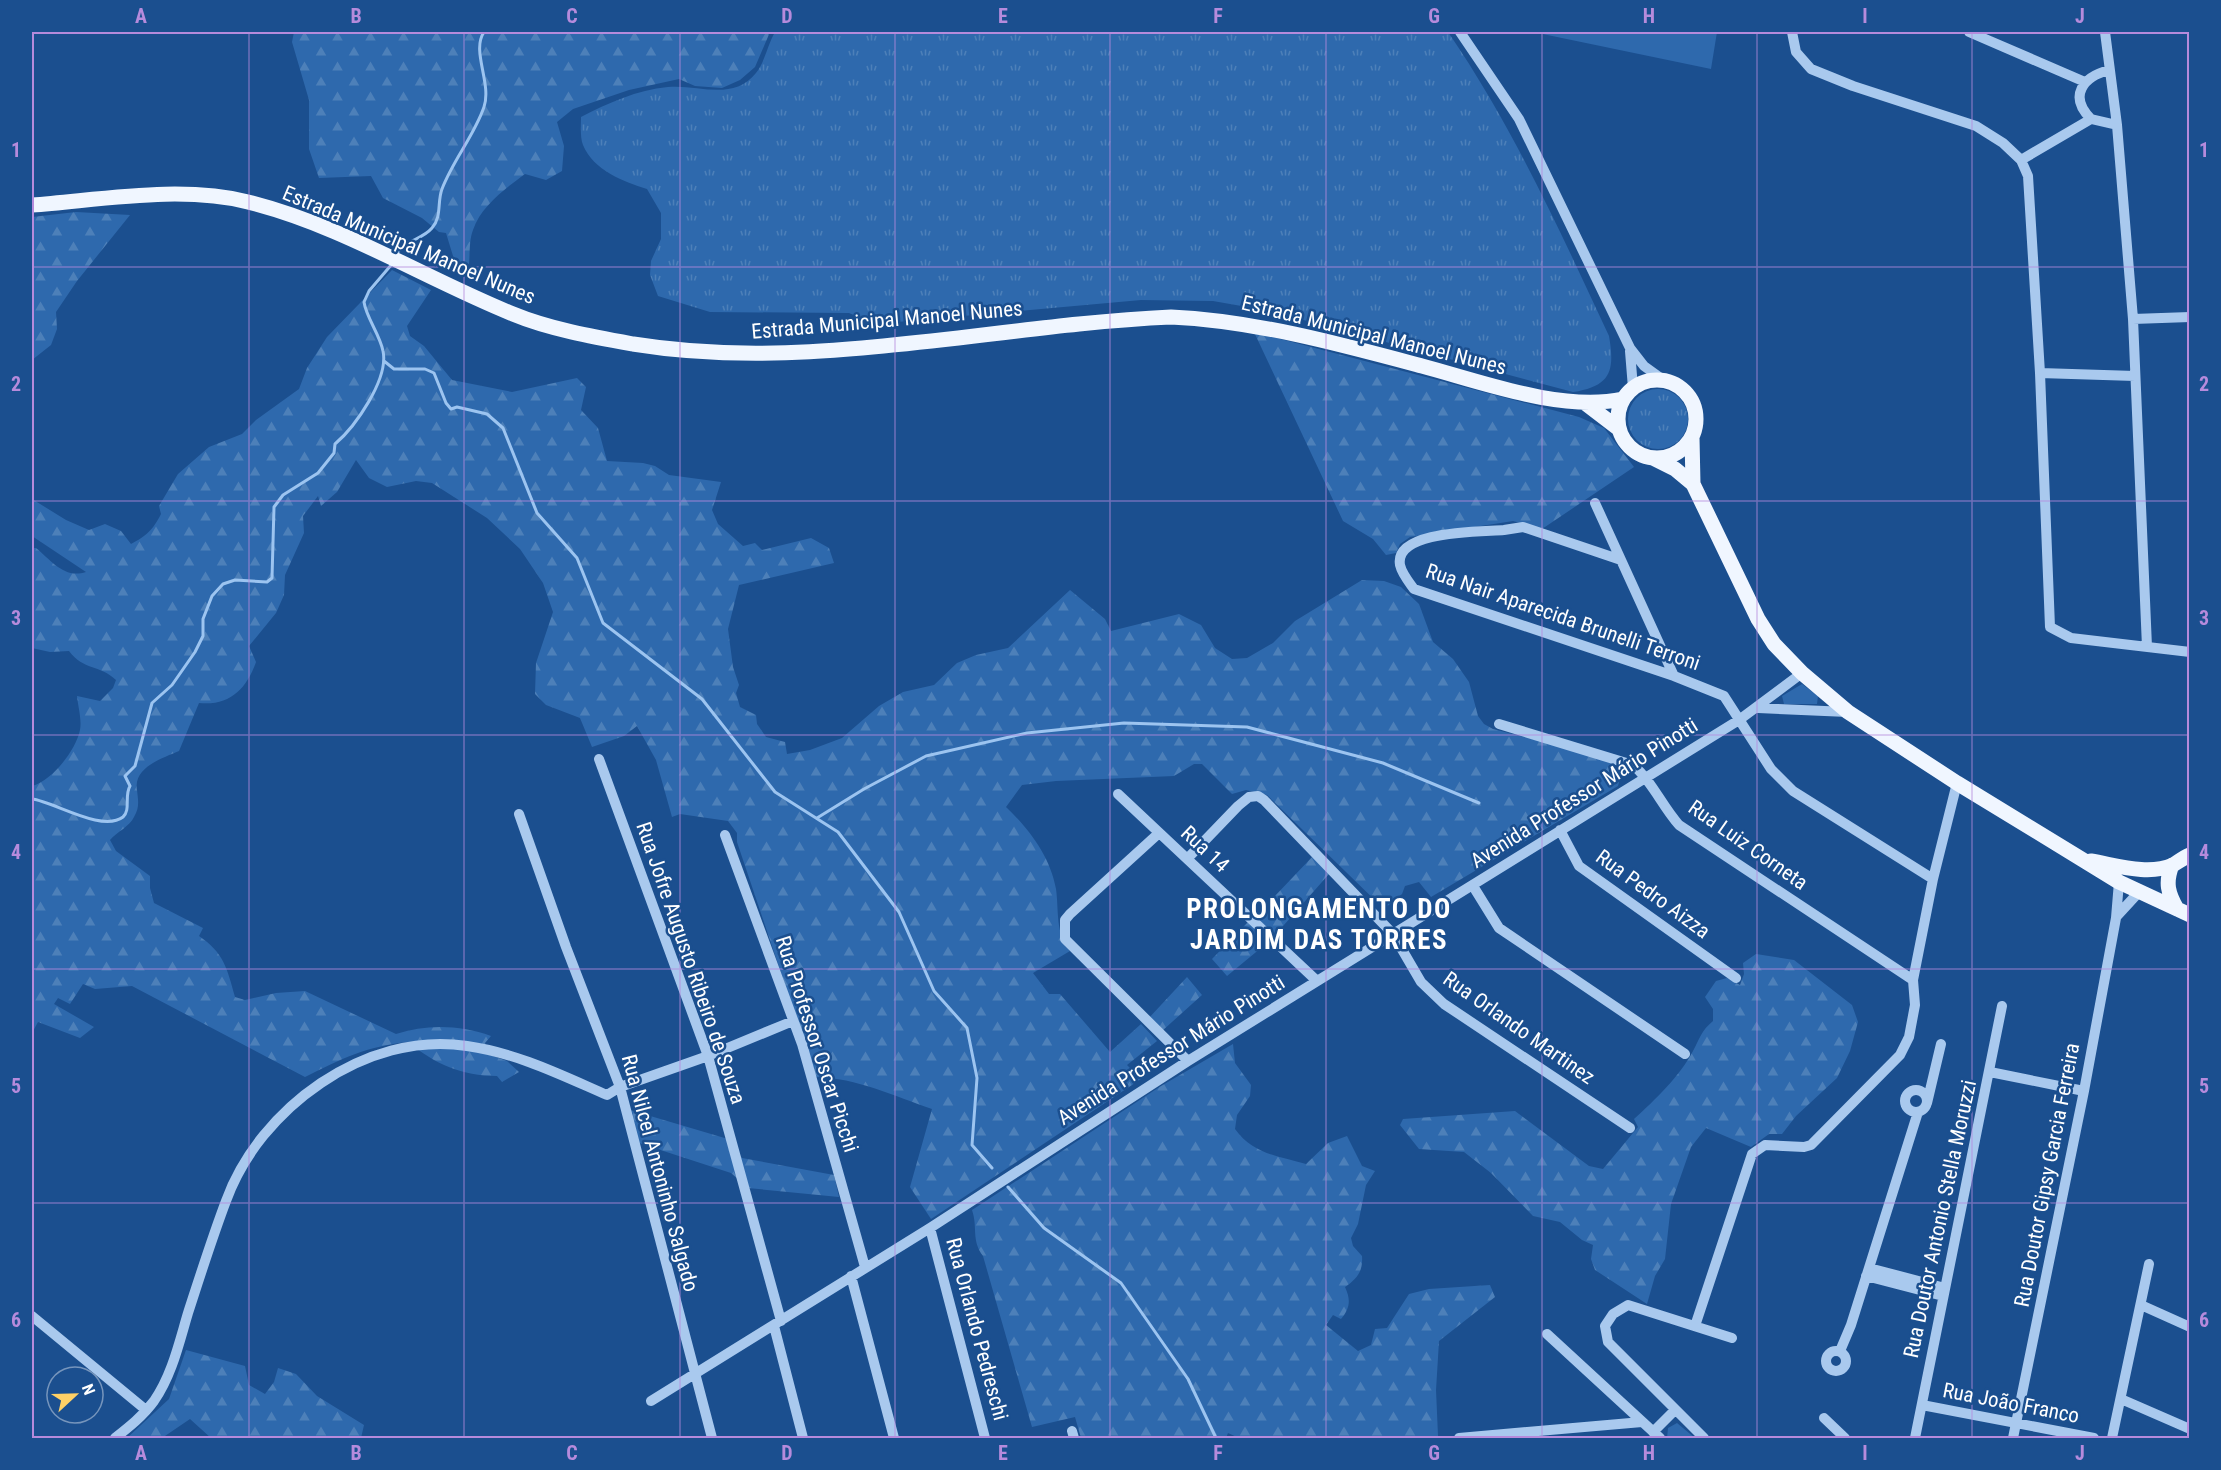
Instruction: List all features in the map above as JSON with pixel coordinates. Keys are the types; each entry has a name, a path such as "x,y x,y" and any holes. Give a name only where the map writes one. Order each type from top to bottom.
{"main road":[{"name":"Estrada Municipal Manoel Nunes","path":"32,205 172,195 209,195 246,201 326,228 516,316 630,343 688,351 803,352 1135,318 1191,318 1277,331 1510,390 1585,403 1628,394"},
{"path":"1693,484 1675,469 1638,453 1626,443 1619,429 1618,414 1628,394 1646,381 1662,380 1676,384 1688,394 1696,416 1692,438 1693,484 1758,619 1774,644 1802,673 1848,712 1957,783 2120,882 2183,912"},
{"name":"Estrada Municipal Manoel Nunes","path":"1585,403 1619,429"},
{"path":"1653,458 1668,457 1682,450 1692,438"},
{"path":"2082,859 2134,869 2172,865 2190,855"},
{"path":"2172,865 2168,876 2168,892 2183,912"},
{"path":"2120,882 2134,869"}],"street":[{"path":"1460,32 1519,119 1630,348 1644,366 1662,380"},
{"path":"1792,32 1796,52 1811,69 1853,86 1976,126 2003,143 2021,160 2028,176 2040,373 2050,627 2071,638 2190,652"},
{"path":"1969,32 2085,82"},
{"path":"2105,32 2117,125 2133,319 2147,647"},
{"path":"2109,70 2098,73 2085,82 2080,98 2081,106 2091,119 2117,125"},
{"path":"2021,160 2091,119"},
{"path":"2133,319 2190,317"},
{"path":"1628,394 1630,348"},
{"path":"2040,373 2135,376"},
{"path":"1595,503 1674,676"},
{"name":"Rua Nair Aparecida Brunelli Terroni","path":"1621,560 1523,527 1422,538 1405,548 1400,559 1400,568 1414,589 1674,676 1724,696 1731,703 1739,720 1771,769 1792,790 1933,879"},
{"name":"Avenida Professor Mário Pinotti","path":"651,1401 930,1228 1188,1061 1758,708 1802,673"},
{"path":"1758,708 1848,712"},
{"name":"Rua Luiz Corneta","path":"1499,724 1618,759 1646,776 1654,794 1679,825 1913,980"},
{"name":"Rua Jofre Augusto Ribeiro de Souza","path":"599,759 708,1056 777,1324 803,1438"},
{"path":"1695,1326 1752,1154 1765,1145 1804,1147 1811,1145 1900,1056 1909,1037 1915,1005 1913,980 1933,879 1957,783"},
{"name":"Rua 14","path":"1118,794 1317,981"},
{"name":"Rua Orlando Martinez","path":"1187,859 1249,797 1258,796 1393,934 1421,982 1444,1004 1630,1128"},
{"name":"Rua Nilcel Antoninho Salgado","path":"519,814 566,947 620,1087 712,1438"},
{"name":"Rua Pedro Aizza","path":"1560,830 1579,866 1736,978"},
{"path":"1159,833 1070,914 1065,920 1064,933 1069,945 1188,1061"},
{"name":"Rua Professor Oscar Picchi","path":"725,835 793,1021 865,1268"},
{"name":"Rua Doutor Gipsy Garcia Ferreira","path":"2013,1438 2085,1091 2116,918 2120,882"},
{"path":"1473,886 1499,928 1685,1054"},
{"path":"2116,918 2139,892"},
{"name":"Rua Doutor Antonio Stella Moruzzi","path":"1915,1438 2002,1006"},
{"path":"115,1438 147,1410 170,1372 226,1198 251,1152 292,1106 333,1073 368,1057 409,1046 464,1045 513,1055 607,1095 620,1087 708,1056 793,1021"},
{"path":"1840,1351 1868,1272 1918,1112 1927,1103 1941,1044"},
{"path":"1990,1071 2085,1091"},
{"path":"1918,1112 1907,1106 1906,1098 1934,1072"},
{"path":"1911,1092 1922,1092 1927,1103"},
{"name":"Rua Orlando Pedreschi","path":"930,1228 985,1438"},
{"path":"2112,1438 2149,1264"},
{"path":"1868,1272 1944,1292"},
{"path":"851,1276 894,1438"},
{"path":"2140,1305 2190,1327"},
{"path":"1704,1438 1608,1342 1605,1326 1623,1306 1638,1307 1732,1338"},
{"path":"32,1316 147,1410"},
{"path":"1547,1334 1657,1435 1675,1410"},
{"path":"2121,1399 2190,1429"},
{"name":"Rua João Franco","path":"1922,1405 2094,1438"},
{"path":"1824,1418 1845,1438"},
{"path":"1459,1438 1642,1422"}],"green space":[{"path":"294,32 770,32 755,67 740,80 722,88 695,86 679,79 629,90 573,109 557,122 564,146 562,171 546,180 525,174 495,198 482,213 473,230 469,264 457,269 446,233 439,232 422,218 383,198 371,176 319,178 309,149 309,100 292,42"},
{"path":"775,32 1448,32 1515,142 1609,336 1611,359 1608,375 1596,386 1573,392 1270,311 1213,301 1141,300 875,324 849,313 710,312 658,296 650,275 651,261 661,239 661,213 647,189 610,174 594,162 582,142 581,117 645,91 668,87 715,90 737,87 747,82 759,69"},
{"path":"1533,32 1717,32 1711,69"},
{"path":"76,212 130,215 77,281 56,312 57,329 51,345 32,360 32,217"},
{"path":"392,270 431,290 407,326 410,336 424,346 452,380 512,392 577,378 586,387 581,410 598,428 607,461 643,463 655,466 669,475 721,482 712,510 718,524 743,546 755,543 762,550 811,538 829,548 834,563 739,585 728,629 733,667 739,685 736,693 740,707 756,715 757,724 766,737 785,742 787,754 810,750 842,738 879,706 903,692 934,685 957,663 976,655 1008,648 1070,590 1105,619 1111,631 1179,614 1201,625 1215,648 1232,659 1247,658 1273,643 1295,621 1362,580 1384,581 1401,587 1419,604 1433,642 1453,659 1469,682 1478,716 1484,724 1493,729 1601,757 1616,768 1619,776 1618,786 1431,897 1419,882 1405,886 1402,894 1384,909 1267,795 1246,790 1232,794 1202,764 1194,764 1174,776 1056,781 1022,785 1006,807 1023,824 1049,865 1056,889 1058,921 1062,937 1070,951 1033,973 1049,994 1060,994 1110,1052 1141,1024 1157,1041 1127,1065 1141,1079 931,1219 910,1187 932,1109 861,1084 816,1077 737,842 737,833 728,821 680,814 672,817 656,760 637,726 624,736 592,747 580,718 546,705 535,694 536,663 553,612 543,583 520,549 487,518 432,483 416,481 387,487 369,478 356,460 337,492 321,506 318,496 303,516 304,533 285,575 284,595 276,613 249,646 256,662 247,681 228,699 199,703 179,751 150,764 140,775 137,782 136,813 130,823 110,840 116,851 150,876 154,903 203,928 199,936 219,955 230,978 235,997 245,1000 276,993 305,991 396,1034 432,1027 479,1032 491,1036 485,1043 490,1055 507,1061 519,1072 502,1082 497,1076 472,1074 428,1057 408,1042 355,1054 305,1077 132,986 95,989 83,984 70,1004 58,998 54,1004 94,1027 80,1038 38,1022 32,1033 32,786 47,778 62,764 78,738 80,717 77,696 100,701 113,688 116,680 80,662 69,651 50,652 32,648 32,548 36,548 65,571 78,574 86,572 32,536 32,499 66,520 89,530 105,524 121,531 131,544 141,538 158,520 161,514 159,506 178,474 209,447 242,434 256,420 299,389 307,368 327,337"},
{"path":"1254,332 1579,417 1604,428 1634,467 1542,529 1513,521 1410,537 1400,544 1396,553 1386,555 1373,539 1343,521"},
{"path":"1652,389 1664,389 1675,394 1683,402 1688,419 1686,431 1675,444 1664,449 1652,449 1641,444 1633,436 1628,425 1628,413 1633,402 1641,394"},
{"path":"1802,684 1818,696 1817,704 1784,704 1782,696"},
{"path":"1313,856 1329,874 1276,934 1255,917"},
{"path":"1248,922 1267,943 1227,976 1212,959"},
{"path":"1756,954 1794,960 1852,1005 1858,1022 1850,1051 1837,1078 1796,1116 1782,1134 1769,1134 1751,1147 1706,1128 1691,1147 1671,1204 1665,1259 1655,1276 1647,1304 1595,1270 1591,1259 1593,1245 1582,1240 1560,1222 1533,1216 1491,1173 1464,1152 1419,1149 1400,1125 1403,1119 1515,1111 1589,1166 1603,1169 1638,1127 1634,1119 1674,1078 1688,1060 1703,1031 1713,1021 1713,1009 1705,997 1716,981 1727,978 1740,985 1744,974 1743,963"},
{"path":"1187,977 1202,995 1162,1031 1148,1019"},
{"path":"1233,1044 1235,1063 1251,1085 1250,1096 1237,1115 1235,1129 1242,1137 1267,1153 1306,1164 1328,1143 1347,1136 1362,1166 1375,1171 1366,1185 1358,1224 1351,1238 1353,1246 1362,1256 1362,1266 1356,1277 1345,1287 1349,1304 1344,1315 1341,1319 1333,1315 1326,1325 1358,1351 1371,1345 1375,1329 1387,1328 1409,1294 1429,1289 1490,1285 1495,1297 1439,1341 1436,1390 1438,1436 1451,1438 1239,1438 1228,1433 1226,1438 1081,1438 1075,1417 1032,1427 983,1256 977,1244 972,1210 1161,1086"},
{"path":"630,1110 728,1139 742,1158 834,1175 839,1197 748,1188 731,1173 639,1143"},
{"path":"186,1350 245,1366 249,1385 265,1394 274,1382 278,1368 296,1374 317,1396 364,1425 361,1438 211,1438 190,1419 162,1438 127,1438 169,1399"},
{"path":"1677,1423 1695,1438 1667,1438 1668,1428"}],"waterway":[{"path":"396,255 404,246 428,232 435,224 442,189 484,107 486,88 480,58 484,32"},
{"path":"32,799 91,819 114,821 123,817 130,786 125,776 135,766 152,703 172,685 195,652 203,636 203,619 212,596 223,584 235,580 267,582 272,578 274,507 283,495 318,473 334,453 335,444 361,414 376,388 381,375 383,351 364,302 369,291 392,264"},
{"path":"384,361 394,369 425,369 434,373 446,403 451,409 457,407 487,414 503,428 537,513 577,558 603,623 702,699 775,792 838,832 899,912 934,991 967,1028 977,1078 972,1145 992,1168"},
{"path":"817,818 864,789 926,756 1027,733 1124,723 1247,727 1383,763 1479,803"},
{"path":"1008,1187 1044,1228 1121,1283 1188,1379 1216,1438"}],"district":[{"name":"PROLONGAMENTO DO JARDIM DAS TORRES","path":"1319,924"}]}
